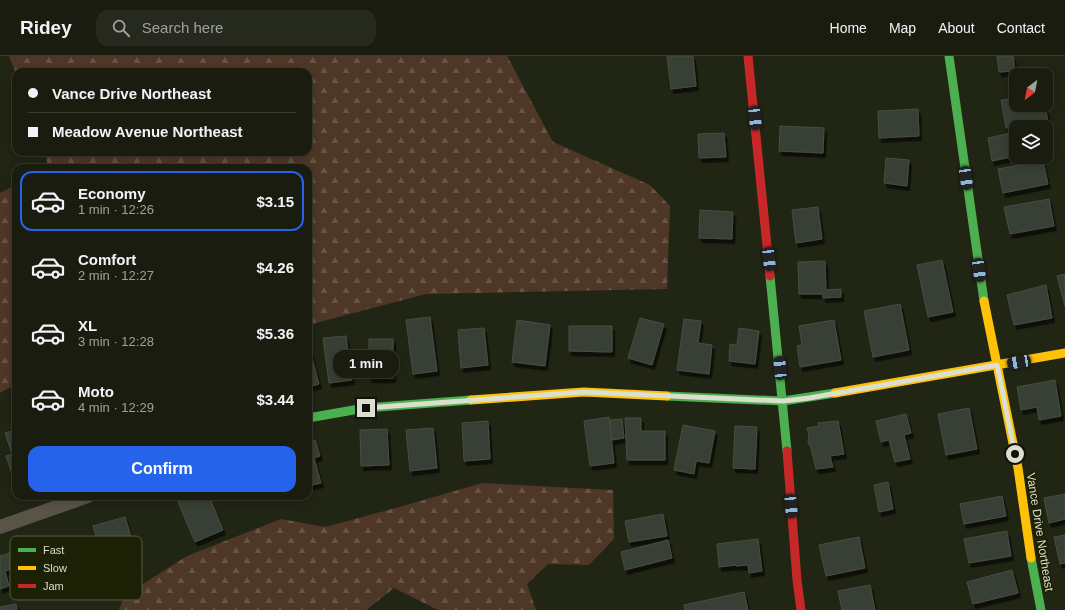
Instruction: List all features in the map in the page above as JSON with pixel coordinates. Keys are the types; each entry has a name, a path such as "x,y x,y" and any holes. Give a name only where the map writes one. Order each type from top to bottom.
{"street":[{"path":"748,56 783,401 797,580 801,610"},
{"name":"Vance Drive Northeast","path":"949,56 981,285 1018,468 1030,552 1041,610"},
{"path":"312,417 366,408 584,392 783,401 809,398 1065,353"},
{"path":"0,527 77,500"}],"green space":[{"path":"9,56 507,56 553,142 650,185 670,206 667,289 426,294 312,324 312,164 48,164 45,156 312,156 312,68 14,68"},
{"path":"12,187 12,386 0,393 0,193"},
{"path":"482,483 613,490 614,539 589,565 548,564 527,584 536,610 438,610 394,588 366,610 119,610 123,600 142,600 142,585 187,556 281,519 325,527"}],"building":[{"path":"667,56 693,56 696,86 671,89"},
{"path":"997,56 1013,56 1015,68 1009,68 1009,71 999,72"},
{"path":"1009,99 1009,112 1046,112 1048,120 1009,120 1009,128 1006,128 1001,100"},
{"path":"918,109 919,136 879,138 878,111"},
{"path":"780,126 824,128 823,153 779,151"},
{"path":"724,133 726,157 699,158 698,134"},
{"path":"1009,134 1009,157 992,161 988,138"},
{"path":"886,158 909,160 907,186 884,183"},
{"path":"1026,164 1044,164 1048,184 1003,193 998,169"},
{"path":"1049,199 1054,226 1010,234 1004,207"},
{"path":"818,207 822,239 796,243 792,210"},
{"path":"700,210 733,212 732,239 699,238"},
{"path":"942,260 953,312 928,317 917,265"},
{"path":"825,261 826,290 841,289 841,297 823,298 823,294 799,294 798,262"},
{"path":"1065,274 1065,306 1057,276"},
{"path":"1046,285 1052,318 1014,325 1007,295"},
{"path":"900,304 909,350 873,357 864,311"},
{"path":"430,317 437,371 413,374 406,320"},
{"path":"640,318 664,324 652,365 628,358"},
{"path":"684,319 701,321 698,343 712,345 709,374 677,370"},
{"path":"517,320 550,325 545,366 512,362"},
{"path":"834,320 841,360 800,367 797,346 802,345 799,326"},
{"path":"569,326 612,326 612,352 569,351"},
{"path":"484,328 488,365 461,368 458,330"},
{"path":"739,328 759,331 755,364 729,361 730,344 737,345"},
{"path":"346,336 352,380 329,383 323,338"},
{"path":"369,339 393,339 393,378 369,378"},
{"path":"312,358 319,384 312,386"},
{"path":"1055,380 1061,416 1039,420 1037,407 1021,410 1017,387"},
{"path":"969,408 977,449 946,455 938,414"},
{"path":"906,414 911,433 904,435 910,459 895,462 889,440 881,442 876,421"},
{"path":"609,417 614,463 590,466 584,421"},
{"path":"625,418 641,418 641,431 665,431 665,460 627,460"},
{"path":"622,419 624,438 612,440 610,420"},
{"path":"488,421 490,459 464,461 462,423"},
{"path":"838,421 844,454 830,456 833,467 816,469 808,442 809,435 807,428 819,426 818,423"},
{"path":"683,425 715,431 709,463 696,461 694,474 674,470"},
{"path":"735,426 757,427 755,469 733,468"},
{"path":"433,428 437,468 410,471 406,430"},
{"path":"387,429 389,465 361,466 360,430"},
{"path":"12,431 12,454 5,433"},
{"path":"315,440 320,456 314,458 321,483 312,485 312,441"},
{"path":"12,454 11,471 6,456"},
{"path":"888,482 893,509 879,512 874,485"},
{"path":"1065,494 1065,519 1049,523 1044,498"},
{"path":"1002,496 1006,516 964,524 960,504"},
{"path":"183,500 211,500 223,530 195,542 178,502"},
{"path":"663,514 667,536 629,542 625,521"},
{"path":"125,517 131,536 96,536 93,526"},
{"path":"1007,531 1011,556 969,563 964,539"},
{"path":"1065,535 1065,563 1060,564 1054,537"},
{"path":"859,537 865,568 826,576 819,545"},
{"path":"758,539 762,571 749,573 748,565 719,567 717,544"},
{"path":"668,540 672,558 625,570 621,552"},
{"path":"10,553 10,570 5,571 9,586 0,589 0,556"},
{"path":"1012,570 1018,593 973,604 967,582"},
{"path":"870,585 875,610 842,610 838,591"},
{"path":"744,592 748,610 685,610 684,605"},
{"path":"16,604 17,610 0,610 0,607"}],"traffic: fast":[{"path":"949,56 984,301"},
{"path":"770,276 787,451"},
{"path":"667,396 783,401 835,393"},
{"path":"312,417 365,408 471,400"},
{"path":"1031,558 1041,610"}],"traffic: slow":[{"path":"984,301 1018,468 1031,558"},
{"path":"835,393 1065,353"},
{"path":"471,400 584,392 667,396"}],"traffic: jam":[{"path":"748,56 770,276"},
{"path":"787,451 797,580 801,610"}],"route":[{"path":"366,408 584,392 783,401 809,398 997,365 1015,454"}]}
